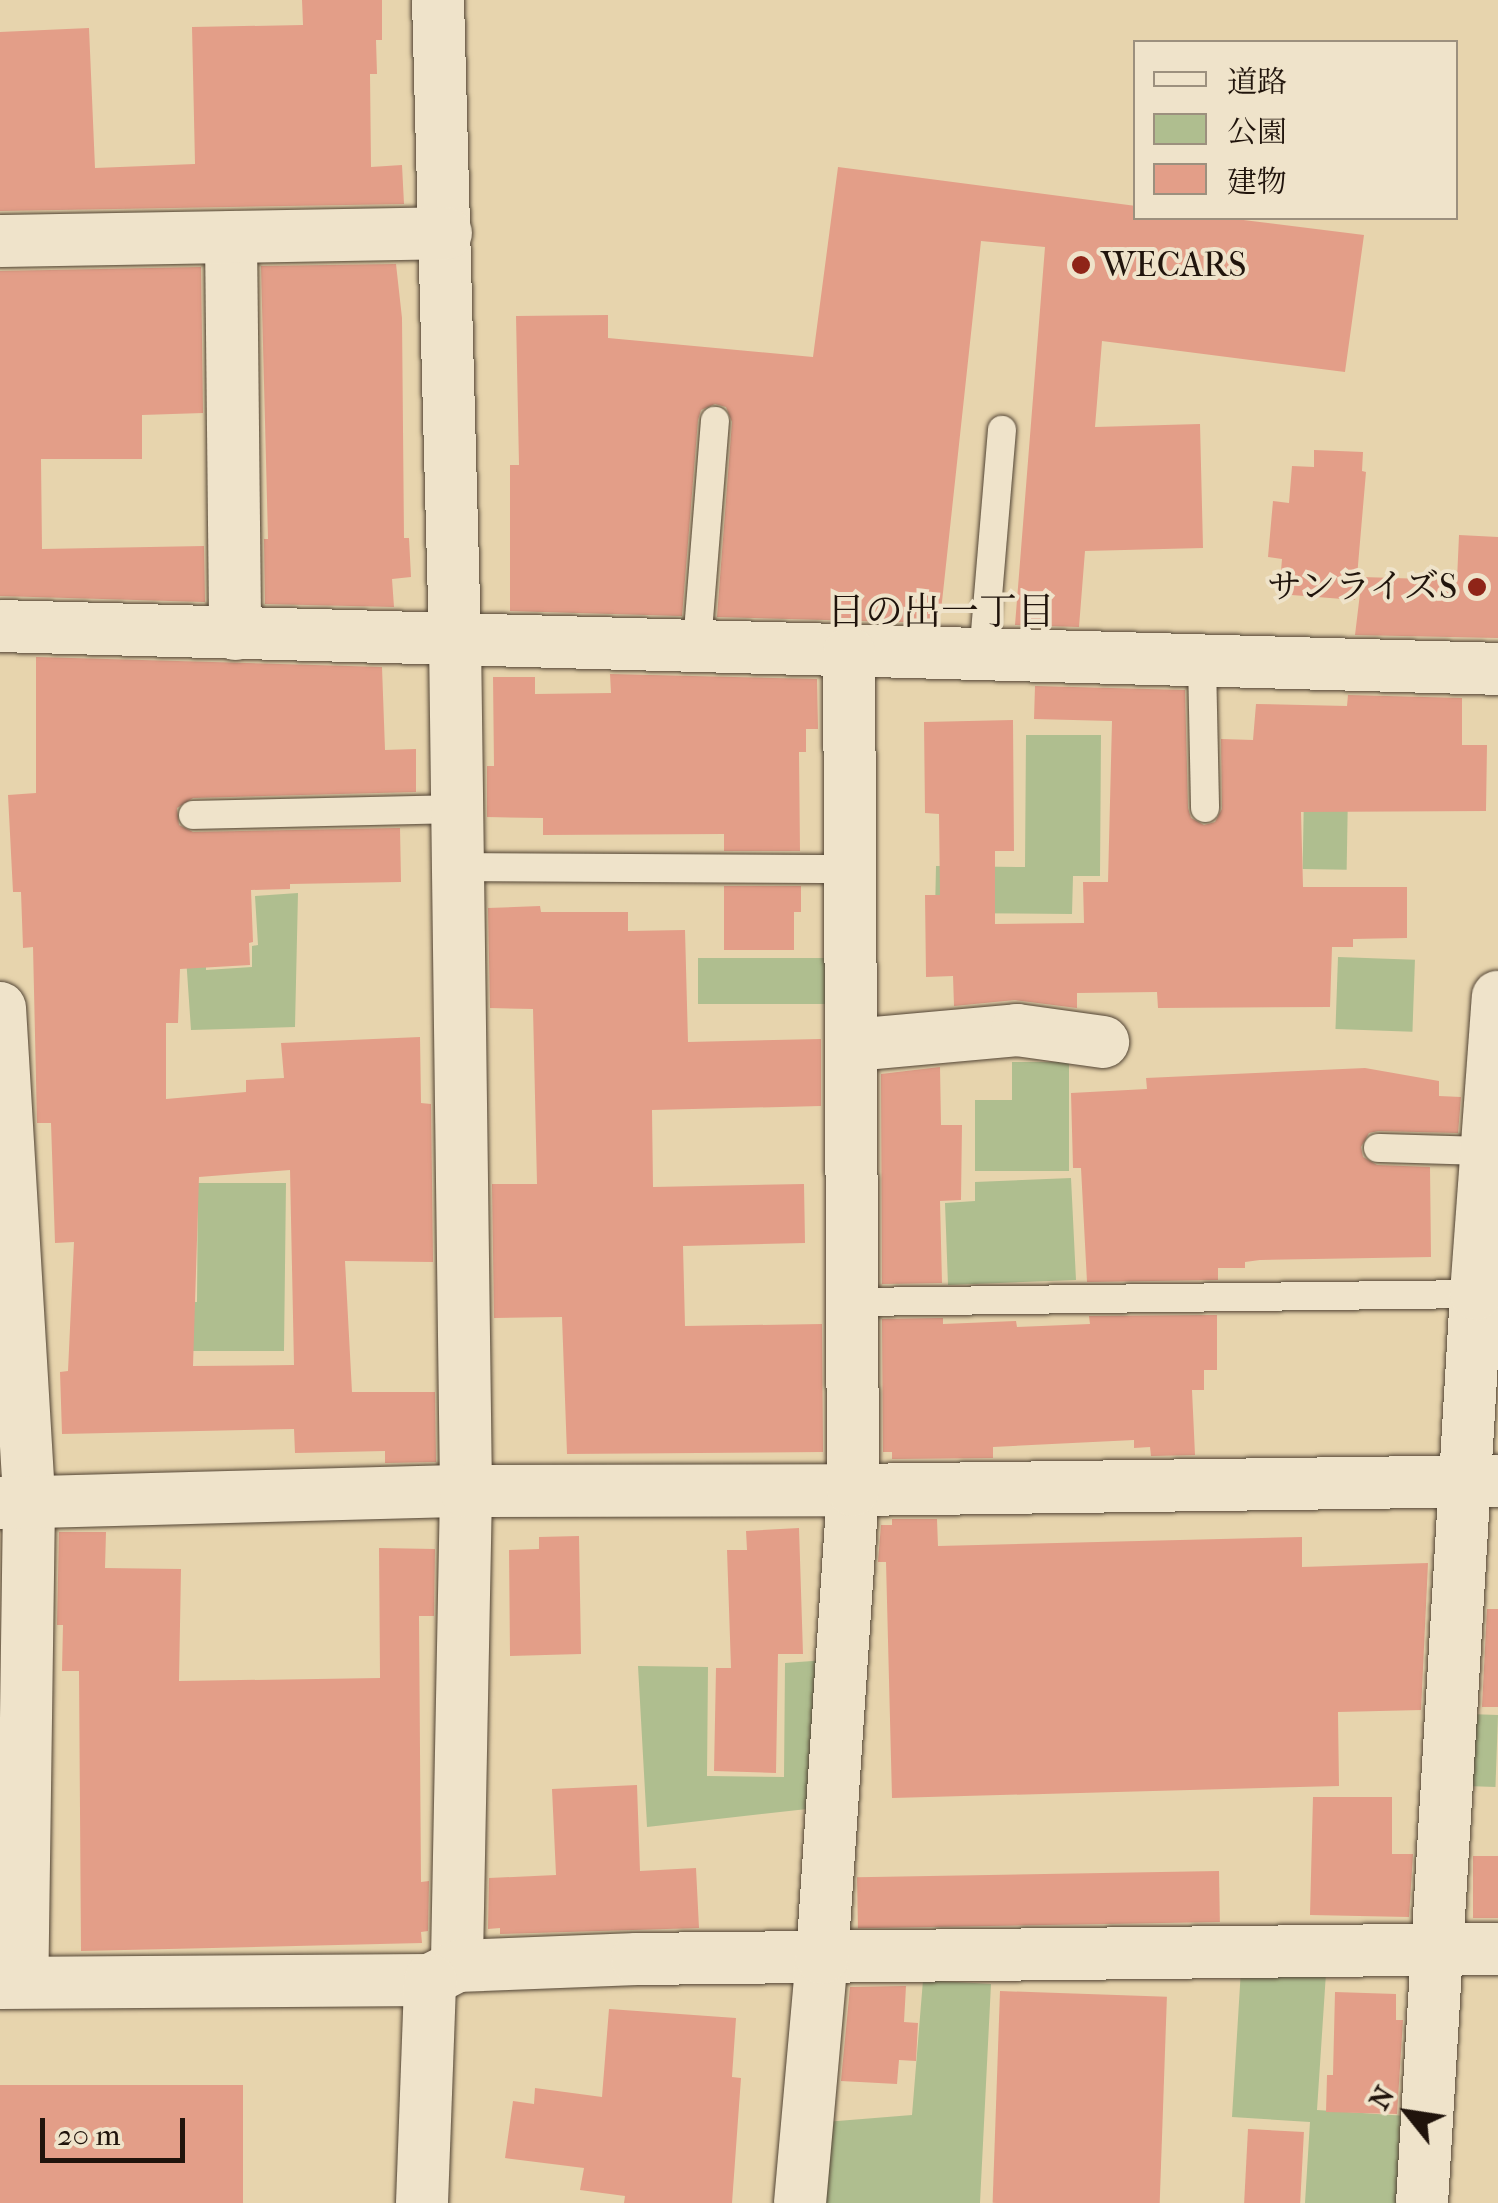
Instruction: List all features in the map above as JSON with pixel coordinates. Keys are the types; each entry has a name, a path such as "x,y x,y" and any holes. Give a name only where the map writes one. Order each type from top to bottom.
{"street":[{"path":"422,2203 443,1973 466,1490 455,639 438,0"},
{"path":"0,241 446,233"},
{"path":"231,237 235,634"},
{"path":"0,626 1498,669"},
{"path":"800,2203 822,1958 853,1490 856,1302 850,653"},
{"path":"1422,2203 1438,1951 1482,1481 1476,1294 1498,997"},
{"path":"0,1008 15,1503 11,1982 443,1973 822,1958 1498,1949"},
{"path":"853,1045 1017,1030 1103,1042"},
{"path":"15,1503 466,1490 853,1490 1482,1481"}],"lane":[{"path":"697,644 715,421"},
{"path":"983,656 1002,430"},
{"path":"1202,662 1205,808"},
{"path":"193,815 458,809"},
{"path":"458,867 851,869"},
{"path":"1378,1148 1487,1151"},
{"path":"856,1302 1476,1294"}],"green space":[{"path":"1305,734 1349,735 1347,870 1303,869"},
{"path":"1026,735 1101,735 1100,876 1073,876 1072,914 935,913 936,866 1025,867"},
{"path":"298,893 295,1027 191,1030 186,957 206,956 206,970 252,967 252,946 258,945 255,896"},
{"path":"1338,957 1415,960 1412,1032 1335,1029"},
{"path":"698,958 832,958 832,1004 698,1004"},
{"path":"1012,1062 1069,1062 1069,1171 975,1171 975,1100 1012,1100"},
{"path":"1071,1178 1076,1280 948,1285 945,1203 975,1201 975,1182"},
{"path":"198,1183 286,1183 284,1351 164,1351 164,1303 197,1302"},
{"path":"826,1660 816,1808 647,1827 638,1666 708,1667 707,1776 784,1777 785,1663"},
{"path":"1469,1714 1498,1715 1495,1787 1466,1786"},
{"path":"1241,1969 1326,1973 1317,2110 1407,2116 1402,2203 1305,2203 1310,2122 1232,2117"},
{"path":"923,1980 991,1984 980,2203 822,2203 825,2122 912,2115"}],"building":[{"path":"302,0 382,0 382,40 376,40 377,74 370,74 371,167 402,165 404,204 0,211 0,32 89,28 95,168 195,164 192,27 303,25"},
{"path":"838,167 1133,206 1133,220 1243,220 1364,235 1345,372 1102,341 1095,427 1200,424 1203,548 1085,551 1079,627 1015,625 1045,247 981,241 941,611 936,611 935,623 717,617 732,422 726,407 715,404 701,410 698,420 682,616 510,611 510,465 519,465 516,316 608,315 608,338 813,357"},
{"path":"396,264 402,318 404,538 409,538 411,577 392,579 394,607 265,604 264,539 268,539 261,266"},
{"path":"201,267 203,413 142,415 142,459 41,459 42,549 204,546 205,602 0,596 0,271"},
{"path":"1314,450 1363,452 1362,471 1366,472 1355,600 1279,594 1282,559 1268,557 1273,501 1289,503 1292,466 1314,467"},
{"path":"1459,535 1498,537 1498,638 1355,635 1362,577 1457,580"},
{"path":"36,657 382,667 385,750 416,749 416,792 193,798 177,808 179,825 193,832 400,828 401,882 290,884 290,889 251,890 250,965 180,969 178,1023 166,1023 166,1099 246,1092 246,1080 284,1078 281,1043 420,1037 421,1103 431,1104 433,1262 345,1261 352,1392 435,1392 436,1462 385,1463 385,1451 295,1453 294,1429 62,1434 60,1372 68,1371 74,1242 55,1243 51,1123 37,1123 33,947 23,948 21,892 13,892 8,795 36,793","holes":["290,1170 294,1365 193,1366 199,1177"]},
{"path":"610,674 817,679 818,729 806,729 806,752 799,752 800,851 724,851 724,834 543,835 543,818 487,817 487,766 494,766 493,677 535,677 535,694 611,693"},
{"path":"1035,686 1185,690 1188,808 1191,818 1204,825 1215,822 1222,809 1221,739 1253,740 1256,704 1347,706 1348,695 1462,698 1462,745 1487,745 1486,811 1301,812 1303,887 1407,887 1407,938 1353,939 1353,947 1332,947 1330,1007 1158,1008 1157,992 1077,993 1077,1008 1015,1000 954,1006 953,976 926,977 925,895 940,895 939,814 925,813 924,722 1013,720 1014,851 995,851 995,924 1084,923 1083,882 1108,882 1112,721 1034,719"},
{"path":"724,886 801,886 801,912 794,912 794,950 724,950"},
{"path":"540,906 541,912 628,912 628,931 685,930 688,1042 821,1039 821,1106 652,1110 653,1187 804,1184 805,1243 683,1246 685,1326 822,1324 823,1452 567,1454 562,1317 494,1318 492,1184 537,1184 533,1009 490,1008 488,908"},
{"path":"940,1067 941,1125 962,1125 961,1200 940,1201 942,1283 882,1284 881,1074"},
{"path":"1365,1068 1439,1081 1439,1096 1461,1097 1458,1133 1378,1131 1369,1133 1361,1147 1363,1157 1377,1165 1430,1167 1431,1257 1260,1260 1245,1262 1245,1268 1218,1268 1218,1280 1087,1282 1081,1168 1073,1168 1071,1093 1147,1089 1146,1078"},
{"path":"1217,1315 1217,1370 1204,1370 1204,1390 1192,1390 1195,1455 1151,1456 1150,1447 1134,1448 1134,1440 993,1447 993,1458 892,1459 892,1452 883,1452 882,1319 943,1318 943,1324 1016,1321 1017,1327 1090,1324 1089,1316"},
{"path":"892,1519 937,1519 938,1546 1302,1537 1302,1567 1428,1563 1421,1710 1338,1712 1339,1786 892,1798 886,1562 878,1562 881,1525 892,1525"},
{"path":"799,1528 803,1654 778,1654 776,1773 714,1771 716,1668 731,1668 727,1550 747,1550 746,1531"},
{"path":"59,1532 106,1532 105,1568 181,1569 179,1681 380,1678 379,1548 435,1549 434,1616 419,1616 421,1882 429,1881 428,1931 421,1932 422,1943 81,1951 79,1671 62,1671 63,1625 57,1625"},
{"path":"579,1536 581,1654 510,1656 509,1550 539,1549 539,1537"},
{"path":"1487,1609 1498,1609 1498,1707 1482,1707"},
{"path":"637,1785 640,1871 696,1868 699,1928 500,1934 500,1928 488,1929 489,1878 556,1875 552,1789"},
{"path":"1313,1797 1392,1797 1392,1854 1413,1854 1409,1917 1310,1915"},
{"path":"1473,1856 1498,1856 1498,1918 1473,1918"},
{"path":"1219,1871 1220,1922 858,1928 857,1877"},
{"path":"906,1986 904,2022 918,2023 916,2061 899,2060 897,2084 841,2081 850,1987"},
{"path":"1000,1991 1167,1997 1160,2203 993,2203"},
{"path":"1335,1992 1396,1994 1396,2020 1403,2020 1397,2114 1326,2112 1327,2075 1333,2075"},
{"path":"609,2009 736,2018 732,2077 741,2078 732,2203 624,2203 625,2196 580,2190 584,2168 505,2158 513,2101 534,2104 535,2088 602,2097"},
{"path":"0,2085 243,2085 243,2203 0,2203"},
{"path":"1248,2129 1304,2132 1300,2203 1244,2203"}],"place":[{"name":"WECARS","path":"1081,265"},
{"name":"サンライズS","path":"1477,587"}],"district":[{"name":"日の出一丁目","path":"941,612"}]}
